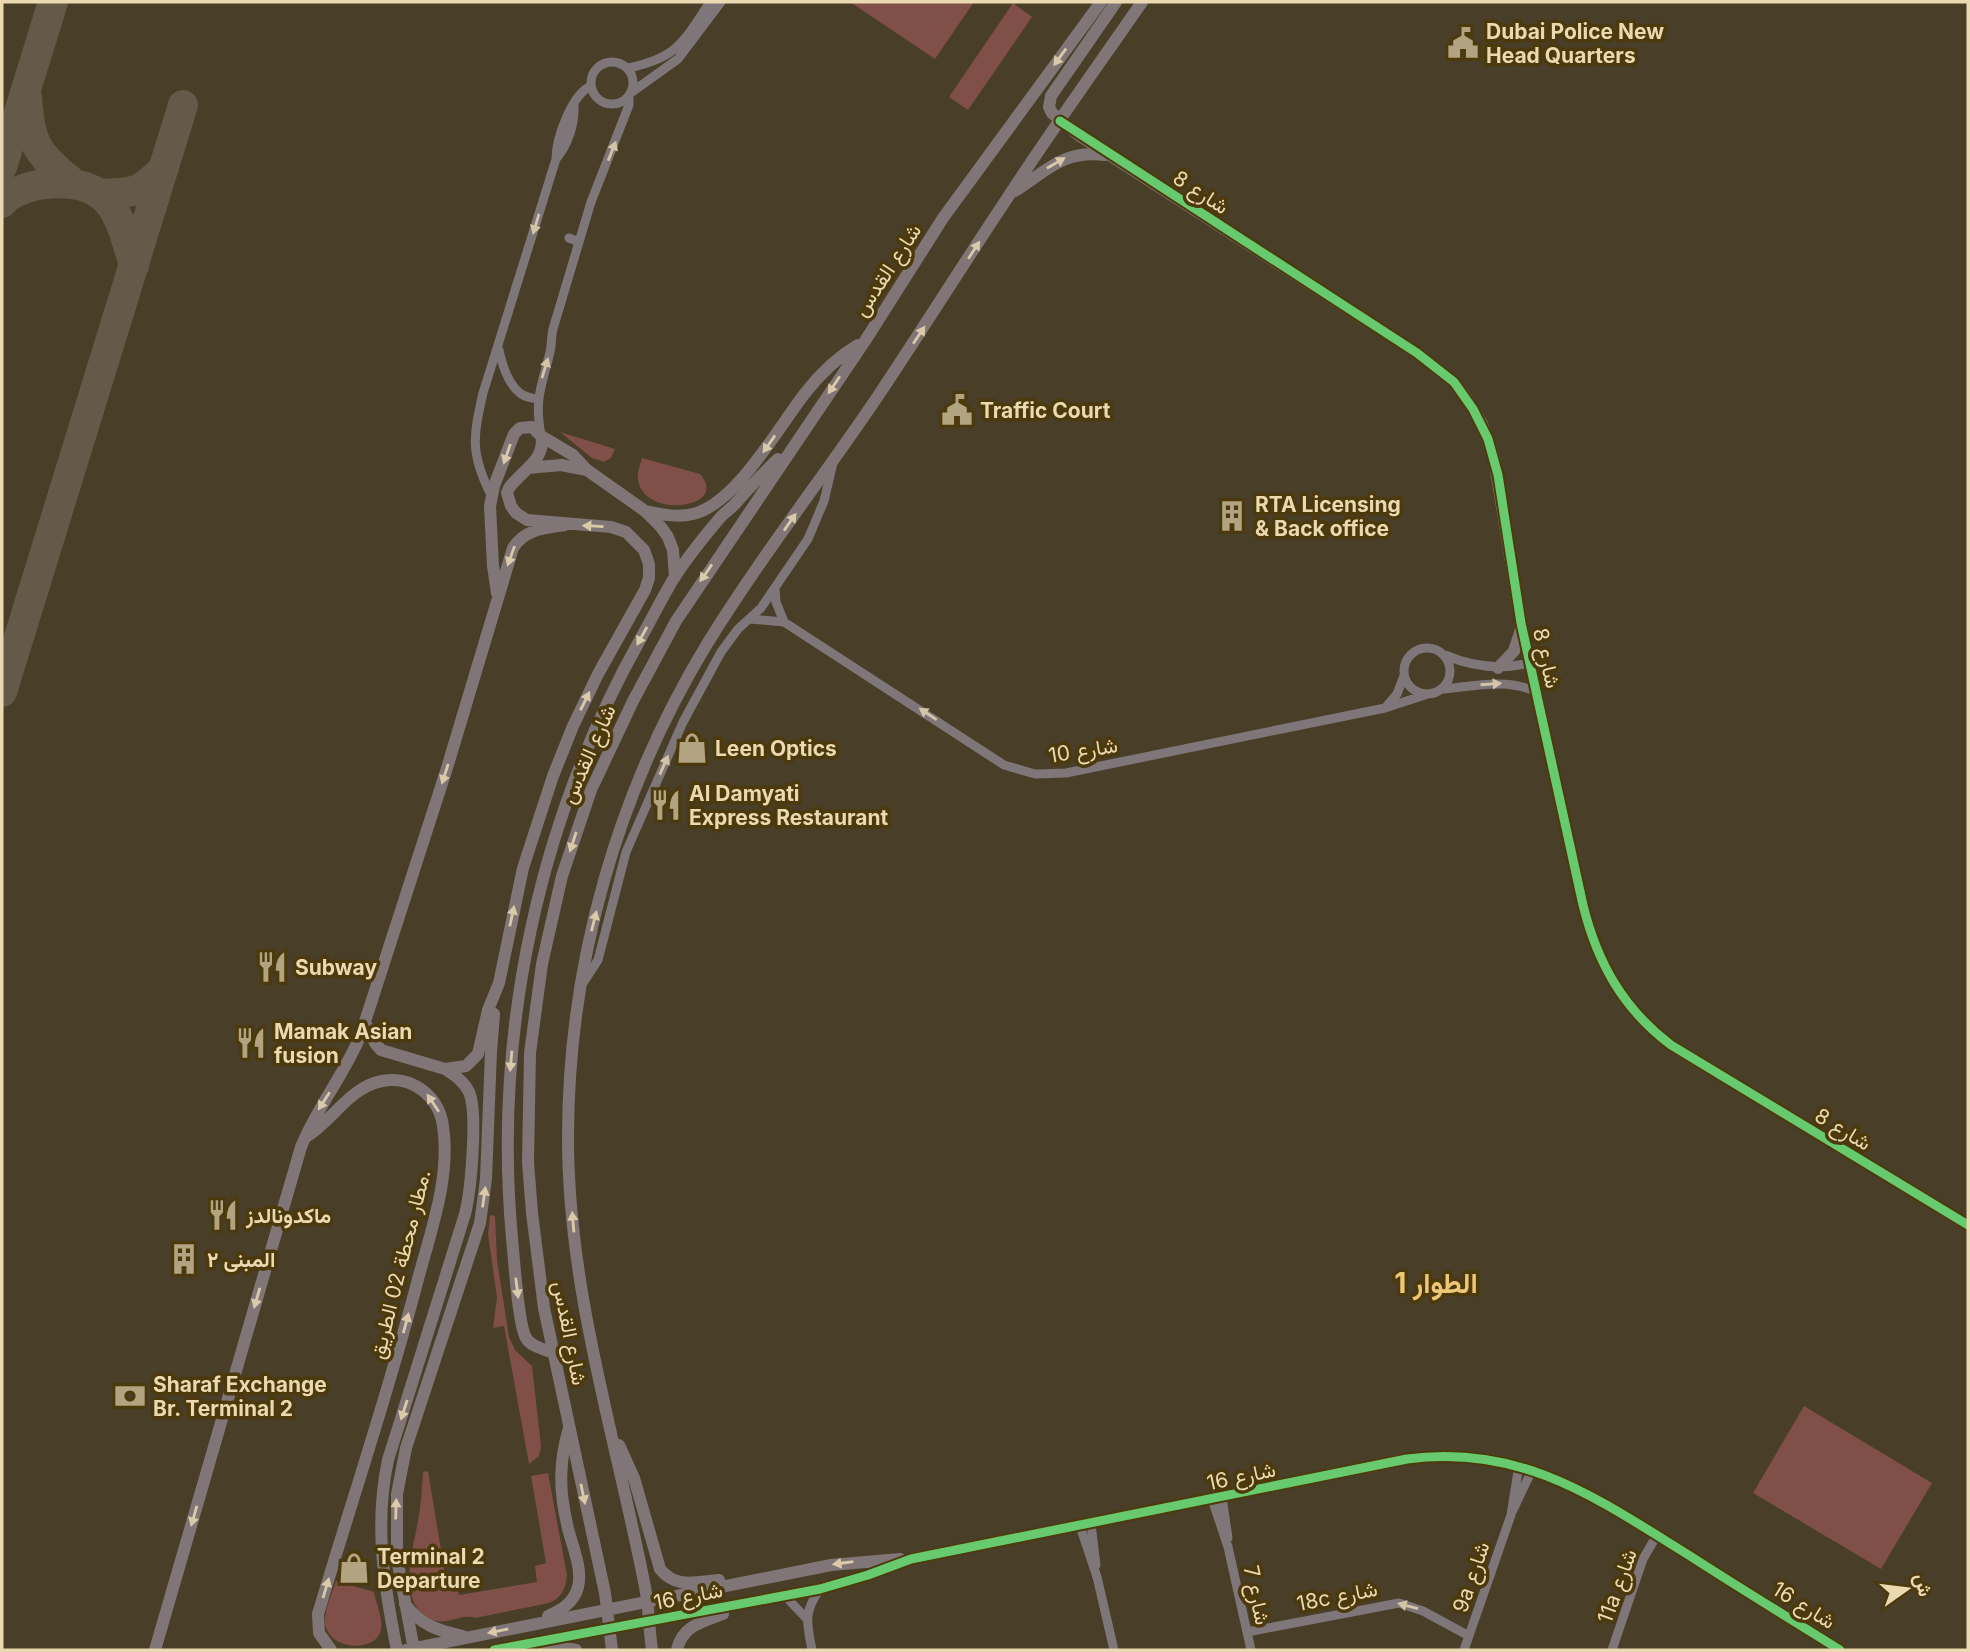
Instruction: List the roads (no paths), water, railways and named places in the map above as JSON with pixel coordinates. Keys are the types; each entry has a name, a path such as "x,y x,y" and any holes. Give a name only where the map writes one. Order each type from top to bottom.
{"street":[{"path":"628,68 661,60 676,49 710,2"},
{"path":"607,1609 410,1649 395,1537 399,1478 406,1448 480,1223 486,1179 491,1052 499,983 523,869 553,776 573,726 649,578 649,564 644,550 626,533 611,527 527,520 513,510 508,494 509,488 541,453 537,400 566,286 574,240 629,105 631,94 633,77 628,68 619,62 606,62 595,70 591,86 596,97 607,103 619,103 631,94 678,59 720,2"},
{"name":"شارع القدس","path":"612,1650 605,1593 537,1266 528,1162 530,1053 541,964 562,876 591,790 633,701 676,621 943,218 1101,2"},
{"path":"1060,121 1049,108 1051,96 1116,2"},
{"name":"شارع القدس","path":"652,1650 647,1602 581,1288 570,1192 568,1130 571,1051 579,988 609,863 624,818 664,724 700,656 940,304 1009,195 1142,2"},
{"path":"491,495 477,465 474,445 483,393 556,159 573,125 574,105 580,93 591,86"},
{"name":"شارع 8","path":"1060,121 1436,367 1454,383 1474,409 1488,439 1499,475 1530,663 1590,932 1612,983 1632,1010 1657,1034 1688,1056 1968,1225"},
{"path":"1009,195 1063,158 1083,153 1111,155"},
{"path":"1301,294 1308,282"},
{"path":"555,283 566,286"},
{"path":"645,511 680,516 694,514 713,506 761,455 815,381 836,361 864,341"},
{"path":"498,348 508,376 521,395 537,400"},
{"path":"498,597 491,536 491,495 517,430 524,427 532,427 573,454 587,470 645,511 665,532 671,543 675,577"},
{"path":"553,1353 531,1344 524,1335 514,1261 509,1192 508,1110 515,1028 537,902 563,811 585,751 611,692 675,577 719,518 792,448"},
{"path":"579,988 598,960 626,852 683,722 721,652 775,588 814,527 828,487 834,459"},
{"path":"528,468 561,466 587,470"},
{"path":"155,1650 304,1139 314,1117 351,1057 365,1022 447,768 513,548 517,541 536,529 565,525"},
{"path":"775,588 776,602 784,622"},
{"name":"شارع 10","path":"750,619 784,622 1004,765 1019,771 1051,775 1385,708 1428,694"},
{"path":"1498,667 1514,651 1522,626"},
{"path":"1385,708 1397,694 1409,656 1419,649 1432,647 1445,655 1471,664 1498,667 1530,663"},
{"path":"1443,689 1451,676 1451,668 1445,655"},
{"path":"1404,676 1413,689 1428,694 1443,689 1508,684 1527,687 1537,692"},
{"path":"365,1022 374,1043 381,1049 445,1069 466,1066 478,1054 488,1010 499,983"},
{"path":"515,1028 530,1053"},
{"name":"مطار محطة 02 الطريق.","path":"397,1650 380,1546 382,1490 388,1460 465,1214 471,1182 471,1098 463,1083 445,1069"},
{"name":"مطار محطة 02 الطريق.","path":"304,1139 359,1091 384,1080 411,1083 424,1090 434,1101 443,1126 443,1167 431,1231 391,1379 318,1614 319,1633 331,1650"},
{"path":"509,1192 528,1162"},
{"path":"528,1625 569,1604 578,1587 577,1565 567,1524 560,1476 562,1450 569,1427"},
{"path":"612,1433 634,1478 657,1562 664,1575 670,1580 687,1584 751,1580"},
{"name":"شارع 16","path":"607,1609 846,1562 911,1559 1430,1456 1475,1456 1519,1465 1583,1492 1657,1535 1840,1650"},
{"name":"9a شارع","path":"1511,1515 1519,1465"},
{"name":"9a شارع","path":"1464,1650 1511,1515 1532,1470"},
{"name":"شارع 7","path":"1217,1498 1251,1650"},
{"path":"1085,1525 1114,1650"},
{"name":"11a شارع","path":"1612,1650 1643,1559 1657,1535"},
{"name":"شارع 16","path":"608,1628 820,1589 911,1559"},
{"path":"812,1650 806,1618 811,1602 820,1589"},
{"path":"785,1595 806,1618"},
{"path":"403,1601 426,1625 467,1637"},
{"path":"677,1650 682,1635 691,1626 756,1601"},
{"name":"18c شارع","path":"1247,1632 1399,1603 1423,1611 1469,1636"},
{"path":"494,1650 608,1628"},
{"path":"532,1643 576,1650"}],"place":[{"name":"Dubai Police New Head Quarters","path":"1463,43"},
{"name":"Traffic Court","path":"957,410"},
{"name":"RTA Licensing & Back office","path":"1232,516"},
{"name":"Leen Optics","path":"692,748"},
{"name":"Al Damyati Express Restaurant","path":"666,805"},
{"name":"Subway","path":"272,967"},
{"name":"Mamak Asian fusion","path":"251,1043"},
{"name":"ماكدونالدز","path":"223,1215"},
{"name":"المبنى ٢","path":"184,1259"},
{"name":"Sharaf Exchange Br. Terminal 2","path":"130,1396"},
{"name":"Terminal 2 Departure","path":"354,1568"}],"district":[{"name":"الطوار 1","path":"1436,1283"}]}
